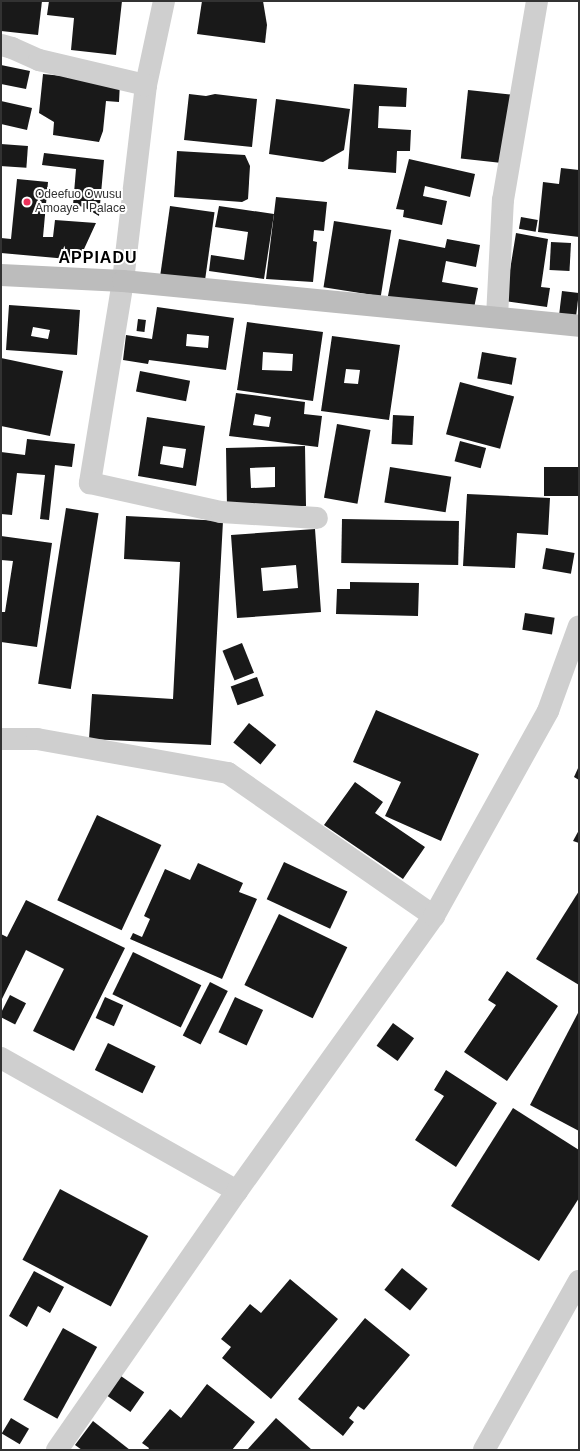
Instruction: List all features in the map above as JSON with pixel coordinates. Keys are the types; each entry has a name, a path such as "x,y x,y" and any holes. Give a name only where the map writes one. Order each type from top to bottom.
{"street":[{"path":"164,1 146,85 123,281 90,483 221,512 317,518"},
{"path":"496,317 503,200 537,1"},
{"path":"1,45 12,48 39,60 146,85"},
{"path":"1,276 123,281 579,326"},
{"path":"57,1450 237,1191 434,916 548,711 579,626"},
{"path":"1,739 37,739 228,773 434,916"},
{"path":"1,1058 237,1191"},
{"path":"484,1450 579,1281"}],"building":[{"path":"1,1 42,1 38,35 1,31"},
{"path":"49,1 122,1 116,55 71,50 74,18 47,15"},
{"path":"202,1 263,1 267,25 265,43 197,34"},
{"path":"1,65 30,71 26,89 1,84"},
{"path":"43,74 120,82 119,102 106,101 103,131 99,142 53,135 54,122 39,113"},
{"path":"354,84 407,88 406,107 379,106 378,128 411,130 410,151 397,151 396,173 348,169"},
{"path":"468,90 514,95 507,163 461,159"},
{"path":"189,94 206,96 215,94 257,99 252,147 184,140"},
{"path":"276,99 350,109 344,150 323,162 269,154"},
{"path":"1,101 32,108 27,130 1,124"},
{"path":"1,144 28,146 26,168 1,166"},
{"path":"177,151 245,155 250,166 248,199 242,202 174,197"},
{"path":"44,153 104,160 99,216 84,207 73,205 76,169 42,165"},
{"path":"409,159 475,174 470,197 425,186 423,196 447,201 442,225 403,217 404,210 396,209"},
{"path":"561,168 579,170 579,237 538,232 543,182 559,184"},
{"path":"17,179 48,182 43,237 53,237 55,220 96,223 79,260 1,253 1,238 11,239"},
{"path":"276,197 327,202 324,231 314,230 313,241 317,242 313,282 266,279"},
{"path":"170,206 215,212 205,284 160,277"},
{"path":"219,206 274,214 264,279 209,271 211,255 244,260 248,232 215,227"},
{"path":"521,217 538,220 536,232 519,229"},
{"path":"334,221 391,230 381,296 324,287"},
{"path":"516,233 548,239 541,287 550,288 547,307 505,301"},
{"path":"399,239 445,248 447,239 480,245 476,267 446,261 442,282 478,288 472,318 387,301"},
{"path":"551,242 571,243 570,271 550,270"},
{"path":"562,291 579,293 576,318 559,316"},
{"path":"9,305 80,310 77,355 6,350","holes":["33,327 50,330 48,339 31,336"]},
{"path":"157,307 234,318 226,370 149,360 148,364 123,360 126,335 152,339","holes":["187,334 209,336 208,348 186,346"]},
{"path":"138,319 146,320 144,332 137,331"},
{"path":"247,322 323,332 313,401 237,390","holes":["263,352 293,354 292,371 262,370"]},
{"path":"332,336 400,345 389,420 321,411","holes":["346,369 360,370 358,384 344,383"]},
{"path":"482,352 516,358 512,385 477,379"},
{"path":"1,358 63,371 50,436 1,426"},
{"path":"140,371 190,381 186,401 136,392"},
{"path":"460,382 514,396 500,449 446,434"},
{"path":"236,393 305,402 304,414 322,416 318,447 229,436","holes":["255,414 271,417 269,427 253,425"]},
{"path":"393,415 414,416 412,445 391,444"},
{"path":"147,417 205,426 196,486 138,476","holes":["163,446 186,449 183,468 160,464"]},
{"path":"337,424 370,430 357,504 324,498"},
{"path":"27,439 75,444 72,467 55,465 49,520 40,519 45,475 17,473 12,515 1,514 1,452 25,455"},
{"path":"460,441 486,448 481,468 455,461"},
{"path":"305,446 306,506 227,508 226,448","holes":["275,467 275,487 251,488 250,468"]},
{"path":"390,467 451,477 446,512 384,503"},
{"path":"544,467 579,467 579,496 544,496"},
{"path":"467,494 550,498 548,535 517,533 515,568 463,566"},
{"path":"66,508 99,513 71,689 38,684"},
{"path":"126,516 223,521 211,745 89,739 92,694 173,699 180,562 124,559"},
{"path":"342,519 459,521 458,565 341,563"},
{"path":"315,529 321,612 237,618 231,535","holes":["296,565 298,588 263,591 261,568"]},
{"path":"1,536 52,543 37,647 1,642 1,612 5,612 13,561 1,560"},
{"path":"546,548 575,553 571,574 542,569"},
{"path":"350,582 419,583 418,616 336,614 337,589 350,589"},
{"path":"525,613 555,618 552,634 522,630"},
{"path":"242,643 254,673 235,681 223,651"},
{"path":"257,677 264,696 238,705 231,687"},
{"path":"376,710 479,754 441,841 385,816 401,782 353,762"},
{"path":"249,723 276,745 260,764 233,742"},
{"path":"579,766 579,780 574,777"},
{"path":"355,782 383,802 375,813 425,847 403,879 324,825"},
{"path":"97,815 161,845 122,930 57,900"},
{"path":"579,830 579,843 573,841"},
{"path":"284,862 347,892 330,929 267,899"},
{"path":"198,863 243,883 239,892 257,899 222,979 130,939 133,933 142,937 150,919 144,916 165,869 190,880"},
{"path":"579,891 579,985 536,959"},
{"path":"26,900 125,948 74,1051 33,1031 64,969 26,950 1,1001 1,934 7,937"},
{"path":"279,914 347,947 313,1018 244,985"},
{"path":"133,952 201,985 181,1028 112,994"},
{"path":"507,971 558,1006 507,1081 464,1052 496,1005 488,1000"},
{"path":"210,982 228,991 201,1045 183,1035"},
{"path":"10,995 26,1003 15,1025 1,1017 1,1013"},
{"path":"105,997 123,1005 114,1026 96,1018"},
{"path":"235,997 263,1010 247,1045 219,1032"},
{"path":"579,1011 579,1131 530,1105"},
{"path":"393,1023 414,1038 398,1061 377,1046"},
{"path":"108,1043 156,1066 142,1093 95,1070"},
{"path":"446,1070 497,1103 456,1167 415,1140 444,1096 434,1090"},
{"path":"513,1108 579,1150 579,1198 539,1261 451,1206"},
{"path":"60,1189 148,1236 111,1307 22,1260"},
{"path":"402,1268 428,1289 410,1311 384,1290"},
{"path":"34,1271 64,1287 50,1313 38,1306 27,1327 9,1316"},
{"path":"290,1279 338,1319 271,1399 222,1358 231,1347 221,1339 250,1304 261,1313"},
{"path":"365,1318 410,1355 364,1410 358,1406 349,1418 354,1422 343,1436 298,1399"},
{"path":"63,1328 97,1347 57,1419 23,1400"},
{"path":"118,1374 144,1392 130,1412 104,1394"},
{"path":"207,1384 255,1422 232,1450 148,1450 149,1448 142,1443 170,1409 181,1418"},
{"path":"11,1418 29,1429 20,1444 2,1433"},
{"path":"276,1418 312,1450 247,1450"},
{"path":"93,1421 130,1450 82,1450 75,1445"}],"place":[{"name":"Odeefuo Owusu Amoaye I Palace","path":"27,202"}],"district":[{"name":"APPIADU","path":"98,258"}]}
